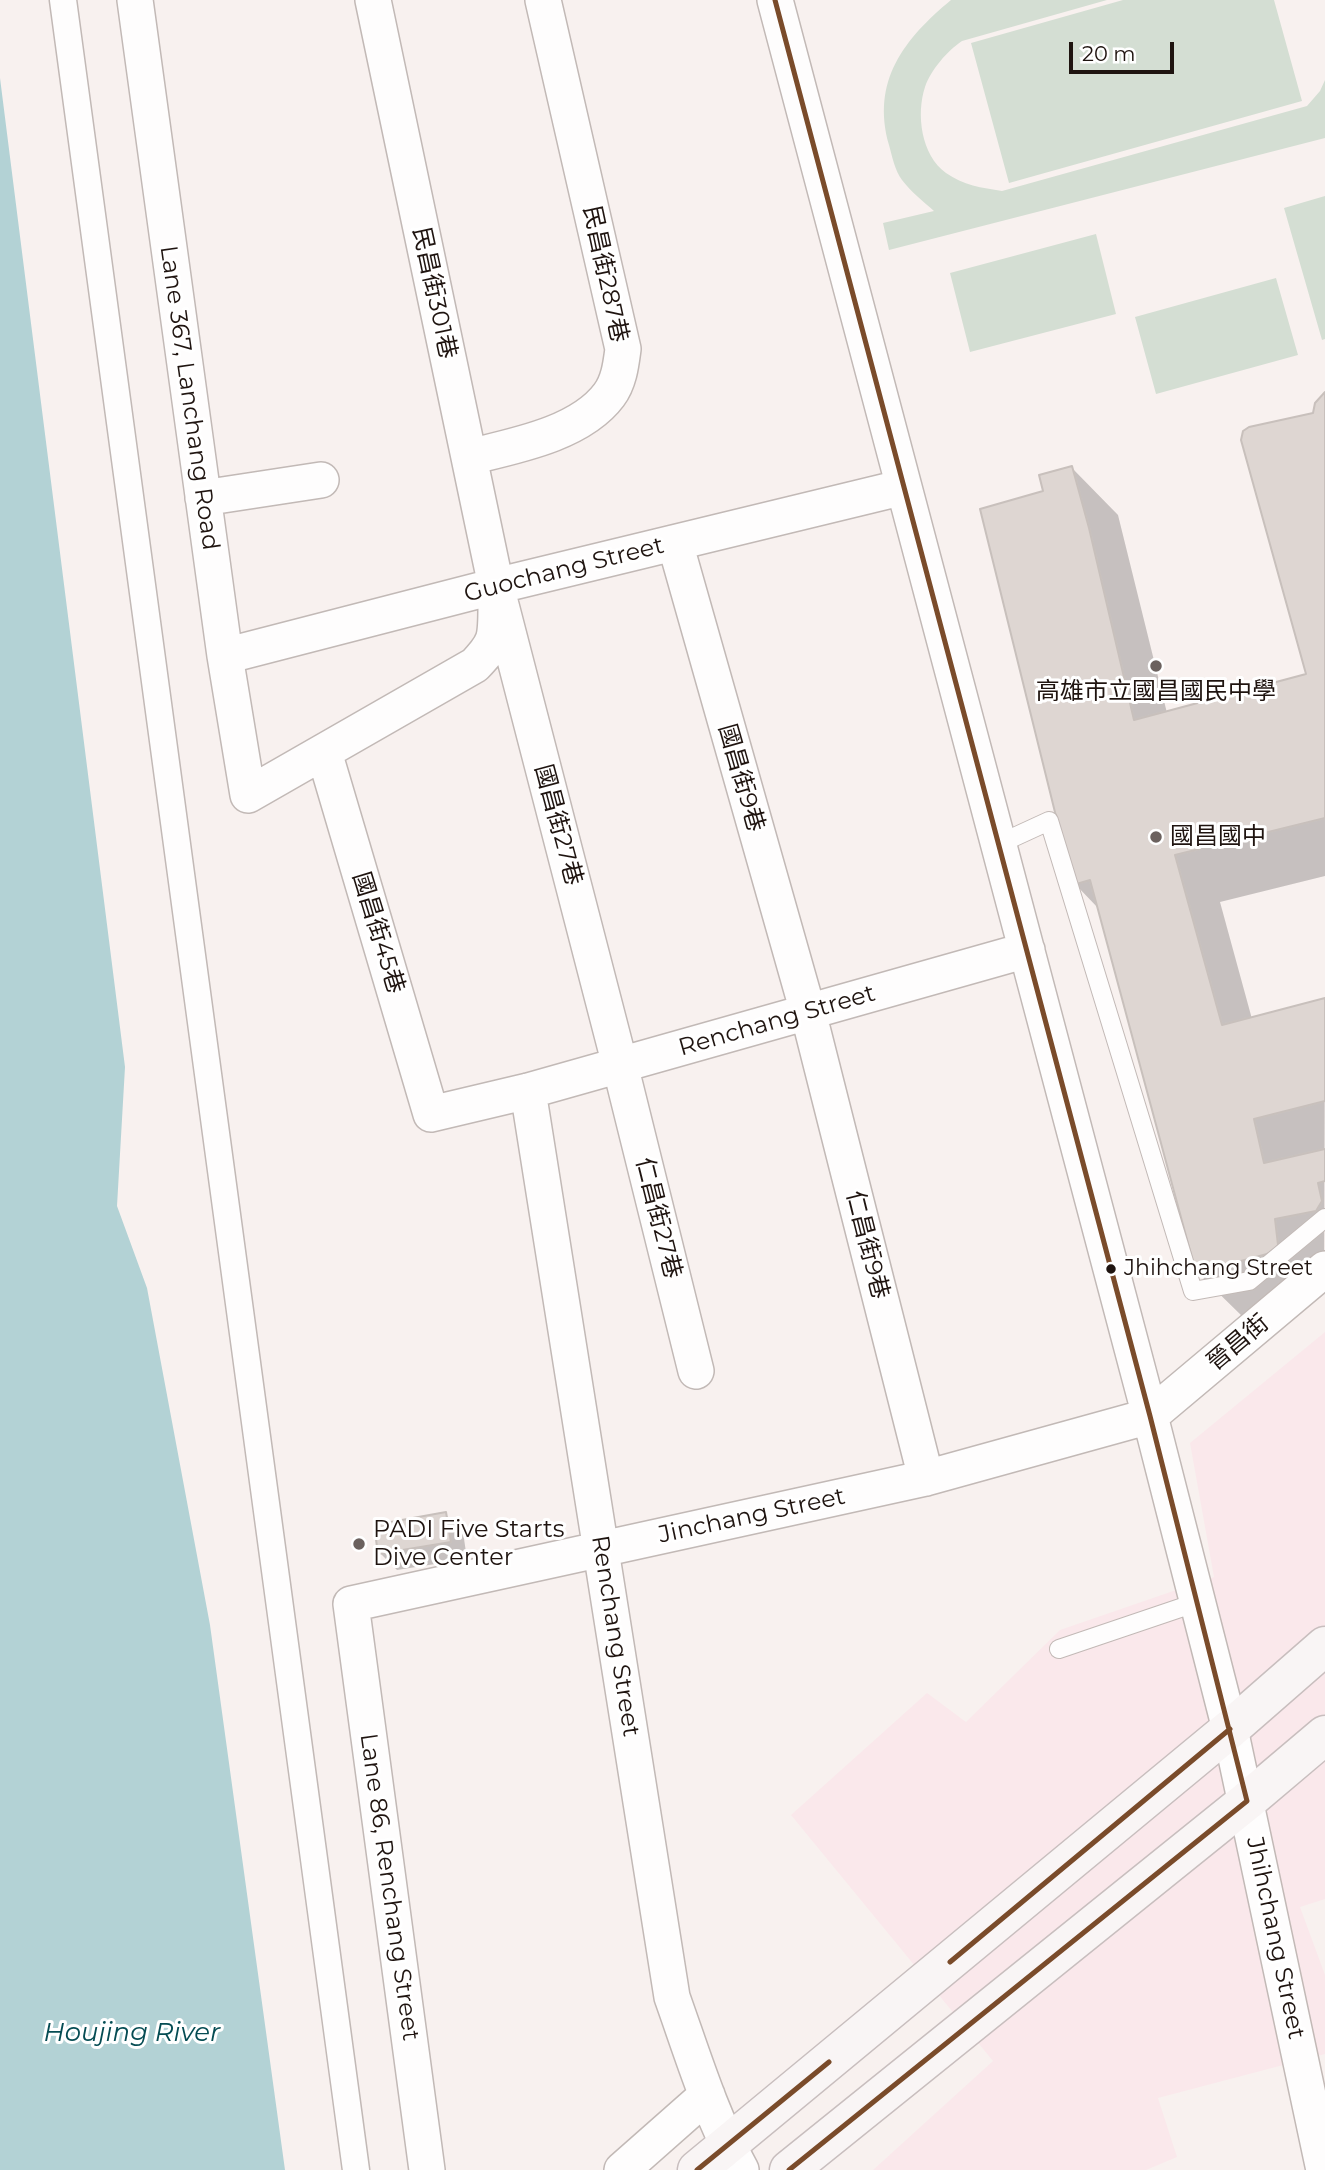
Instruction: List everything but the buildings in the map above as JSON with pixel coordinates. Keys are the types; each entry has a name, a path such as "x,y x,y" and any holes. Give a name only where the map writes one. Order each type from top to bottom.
{"main road":[{"path":"697,2170 735,2158 1325,1646"},
{"path":"789,2170 1325,1735"}],"street":[{"path":"64,0 356,2170"},
{"name":"Lane 367, Lanchang Road","path":"135,0 225,656 248,795 324,752"},
{"name":"民昌街301巷","path":"373,0 496,586"},
{"name":"民昌街287巷","path":"469,457 534,440 571,424 593,411 610,394 620,373 623,349 543,0"},
{"name":"Jhihchang Street","path":"775,0 1198,1602 1247,1801 1324,2170"},
{"path":"203,498 321,480"},
{"name":"Guochang Street","path":"225,656 496,586 904,487"},
{"name":"國昌街9巷","path":"675,543 808,1012"},
{"path":"324,752 475,665 490,649 496,635 496,586"},
{"name":"國昌街27巷","path":"496,586 620,1065"},
{"name":"國昌街45巷","path":"324,752 431,1114"},
{"name":"Renchang Street","path":"431,1114 528,1091 1027,950"},
{"name":"仁昌街9巷","path":"808,1012 926,1478"},
{"name":"仁昌街27巷","path":"620,1065 696,1371"},
{"name":"Renchang Street","path":"528,1091 672,1997 706,2095 735,2158"},
{"name":"晉昌街","path":"1150,1416 1325,1269"},
{"name":"Jinchang Street","path":"351,1604 926,1478 1150,1416"},
{"name":"Lane 86, Renchang Street","path":"351,1604 427,2170"},
{"path":"622,2170 706,2095"}],"lane":[{"path":"999,844 1049,821 1193,1291 1249,1281 1325,1218"},
{"path":"1059,1649 1198,1602"}],"shaded area":[{"path":"951,0 1107,0 962,41 940,61 931,74 922,98 923,133 931,156 938,165 952,177 966,183 1002,191 1307,106 1320,91 1325,80 1325,138 889,250 883,223 934,211 913,192 896,168 885,122 884,101 888,81 906,46"},
{"path":"1123,0 1274,0 1302,101 1009,183 971,43"},
{"path":"1325,196 1325,339 1322,340 1284,208"},
{"path":"1096,234 1116,314 970,352 950,273"},
{"path":"1276,278 1298,355 1156,394 1135,317"},
{"path":"1325,1332 1325,1899 1300,1907 1325,1975 1325,2054 1158,2098 1177,2157 1146,2170 873,2170 993,2061 791,1815 927,1693 966,1722 1060,1630 1214,1577 1190,1443"}],"water":[{"name":"Houjing River","path":"0,78 125,1067 117,1206 147,1288 210,1625 285,2170 0,2170"}],"transit line":[{"path":"775,0 1150,1416 1247,1801 789,2170"},
{"path":"950,1962 1230,1729"},
{"path":"697,2170 829,2062"}],"place":[{"name":"高雄市立國昌國民中學","path":"1156,666"},
{"name":"國昌國中","path":"1156,837"},
{"name":"Jhihchang Street","path":"1111,1269"},
{"name":"PADI Five Starts Dive Center","path":"359,1544"}]}
